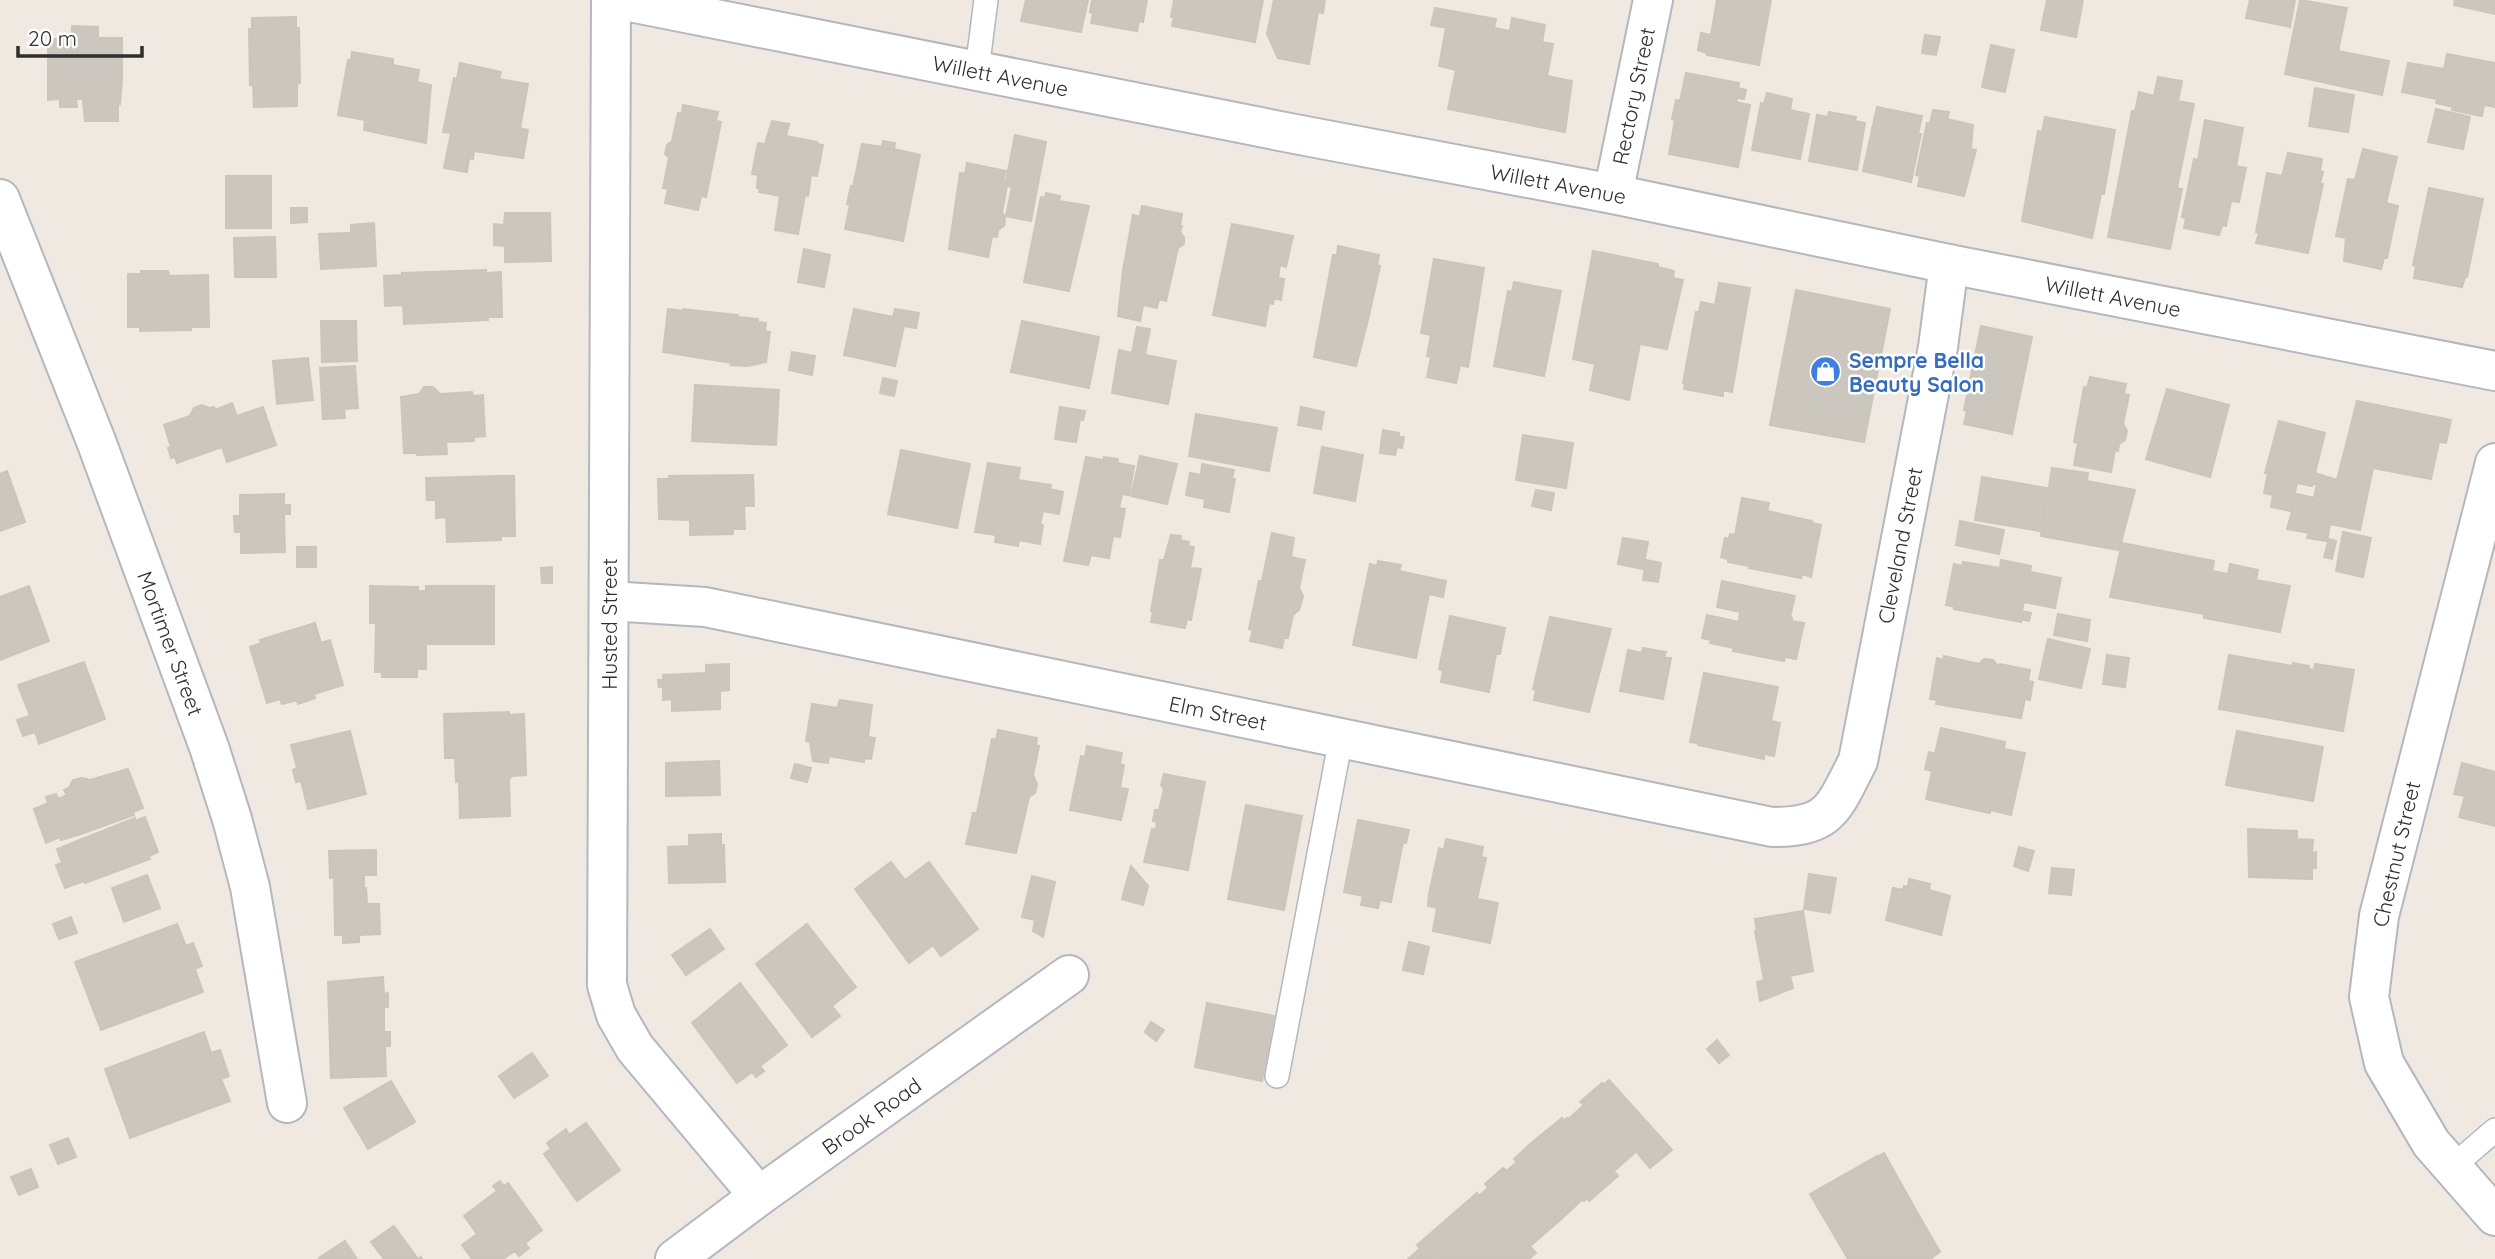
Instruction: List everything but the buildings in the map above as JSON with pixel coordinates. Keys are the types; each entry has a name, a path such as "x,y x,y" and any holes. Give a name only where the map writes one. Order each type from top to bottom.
{"street":[{"name":"Husted Street","path":"611,0 607,985 616,1015 635,1048 759,1196"},
{"name":"Willett Avenue","path":"620,0 1308,137 1613,194 1949,264 2495,371"},
{"name":"Rectory Street","path":"1613,194 1653,0"},
{"name":"Mortimer Street","path":"0,200 96,441 209,747 232,819 250,887 287,1103"},
{"name":"Cleveland Street","path":"1823,818 1832,810 1858,761 1938,347 1949,264"},
{"name":"Chestnut Street","path":"2495,463 2379,916 2369,997 2384,1063 2431,1143 2495,1216"},
{"name":"Elm Street","path":"609,601 705,607 1772,827 1798,827 1823,818"},
{"name":"Brook Road","path":"675,1259 1069,975"}],"lane":[{"path":"977,70 986,0"},
{"path":"1277,1076 1341,738"},
{"path":"2452,1167 2495,1130"}],"place":[{"name":"Sempre Bella Beauty Salon","path":"1826,372"}]}
